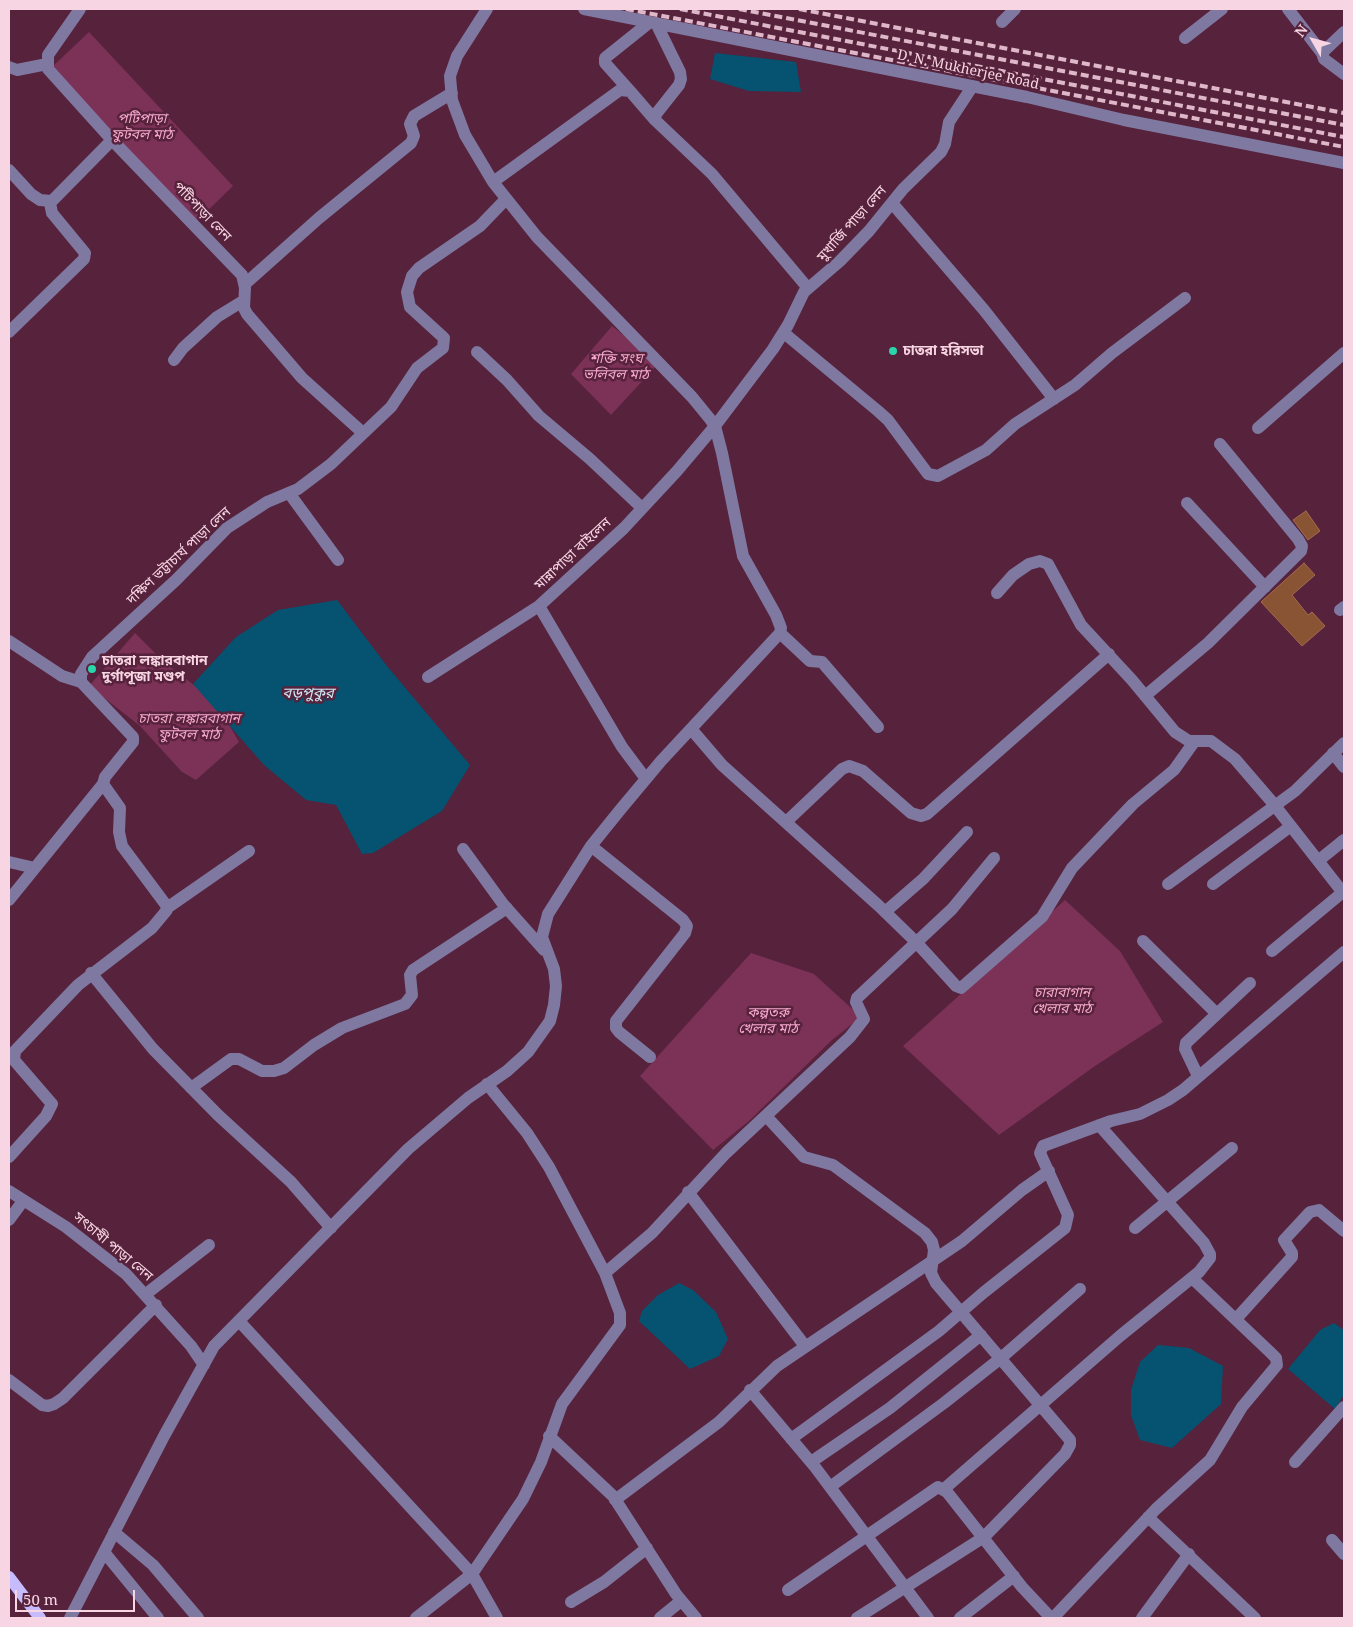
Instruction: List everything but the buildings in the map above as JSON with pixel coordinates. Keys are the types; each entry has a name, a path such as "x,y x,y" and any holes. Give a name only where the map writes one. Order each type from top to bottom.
{"main road":[{"path":"9,1577 40,1618"}],"street":[{"path":"9,67 17,70 47,64 48,55 80,9"},
{"path":"70,1618 214,1346 408,1149 486,1084 518,1063 528,1052 550,1021 556,986 549,956 542,937 545,921 591,846 646,779 780,633 781,628 776,615 743,556 715,426 692,397 536,238 493,182 464,135 452,93 452,66 487,9"},
{"name":"D. N. Mukherjee Road","path":"584,9 1027,97 1138,123 1344,163"},
{"path":"1002,22 1015,9"},
{"path":"1185,38 1222,9"},
{"path":"1288,9 1322,53 1324,59 1344,74"},
{"path":"655,120 656,114 679,85 681,79 680,72 653,22 605,58 605,63 655,120 712,174 807,287"},
{"path":"1322,53 1344,32"},
{"name":"পটিপাড়া লেন","path":"47,64 48,69 112,140 238,270 245,284"},
{"name":"মুখার্জি পাড়া লেন","path":"715,426 784,333 798,301 807,287 832,269 941,152 945,144 950,122 972,87"},
{"path":"493,182 620,90 630,91"},
{"path":"363,433 302,378 247,314 244,302 245,284 319,218 411,143 414,136 410,124 414,116 452,93"},
{"path":"9,332 78,266 85,256 82,248 50,210 51,201 112,140"},
{"path":"9,170 31,194 40,200 51,201"},
{"name":"দক্ষিণ ভট্টাচার্য পাড়া লেন","path":"81,682 81,674 92,657 176,580 227,528 267,502 309,482 391,407 417,368 440,351 445,342 440,334 410,307 407,292 412,276 419,268 476,229 506,198"},
{"path":"892,203 984,310 1054,399"},
{"path":"784,333 878,411 932,476 938,476 980,454 1015,424 1081,380 1185,298"},
{"path":"174,360 183,348 216,317 244,302"},
{"path":"477,352 507,380 539,416 590,459 642,508"},
{"path":"1258,428 1344,353"},
{"name":"মান্নাপাড়া বাইলেন","path":"428,677 540,606 624,528 715,426"},
{"path":"1145,696 1208,643 1298,556 1302,546 1220,444"},
{"path":"289,493 338,560"},
{"path":"1187,503 1265,587"},
{"path":"996,594 1013,575 1028,564 1035,561 1044,561 1050,567 1081,625 1109,654 1174,732 1184,739 1194,742 1211,741 1218,744 1235,759 1344,893 1272,951"},
{"path":"540,606 622,747 646,779"},
{"path":"780,633 810,661 822,662 878,727"},
{"path":"9,641 57,674 81,682 133,737 133,742 105,777 103,784 9,900"},
{"path":"786,822 842,769 849,766 862,771 911,813 921,816 927,814 1109,654"},
{"path":"692,730 722,765 885,912 916,942 956,986 964,988 1042,917 1072,868 1133,804 1174,770 1194,742"},
{"path":"1168,884 1300,786 1344,743"},
{"path":"1333,753 1344,767"},
{"path":"103,784 120,808 119,832 122,846 167,908"},
{"path":"1213,884 1291,826"},
{"path":"885,912 923,879 966,832"},
{"path":"1318,861 1344,840"},
{"path":"591,846 684,920 687,926 685,933 616,1021 616,1028 619,1032 650,1057"},
{"path":"463,849 507,908 549,956"},
{"path":"9,1157 46,1116 52,1104 11,1058 14,1051 91,973 152,928 166,912 167,908 249,851"},
{"path":"605,1273 652,1233 688,1192 766,1116 827,1061 860,1026 864,1019 856,1002 857,998 966,895 994,858"},
{"path":"9,862 35,868"},
{"path":"191,1088 232,1059 239,1060 262,1071 274,1072 284,1068 314,1045 342,1028 405,1004 412,995 410,975 413,970 507,908"},
{"path":"1143,941 1217,1014"},
{"path":"791,1438 939,1331 1067,1226 1068,1216 1040,1153 1042,1146 1099,1125 1157,1107 1183,1090 1344,952"},
{"path":"91,973 153,1049 238,1135 291,1182 331,1228"},
{"path":"1198,1076 1185,1046 1250,983"},
{"path":"416,1618 472,1574 523,1499 541,1462 562,1404 620,1325 620,1313 605,1273 538,1148 486,1084"},
{"path":"766,1116 804,1157 833,1165 925,1233 933,1246 932,1277 1070,1440 1070,1445 1064,1454 984,1536 857,1618"},
{"path":"944,1489 1120,1336 1192,1278 1207,1262 1210,1254 1168,1201 1099,1125"},
{"path":"1136,1228 1232,1148"},
{"path":"615,1500 702,1436 765,1375 962,1241 1022,1190 1048,1172"},
{"name":"সৎচাষী পাড়া লেন","path":"9,1191 66,1227 126,1274 146,1294 204,1364"},
{"path":"688,1192 805,1346"},
{"path":"9,1220 23,1201"},
{"path":"1236,1320 1292,1258 1292,1253 1284,1240 1310,1212 1319,1210 1344,1231"},
{"path":"146,1294 209,1245"},
{"path":"788,1590 935,1488 944,1489 984,1536 1014,1576 1052,1618 1148,1517 1210,1460 1242,1407 1277,1365 1276,1358 1192,1278"},
{"path":"830,1487 912,1428 1001,1358 1080,1289"},
{"path":"9,1380 42,1404 48,1406 54,1404 63,1398 156,1306"},
{"path":"239,1322 472,1574 497,1618"},
{"path":"811,1462 890,1408 981,1335"},
{"path":"750,1390 811,1462 928,1618"},
{"path":"1295,1462 1344,1406"},
{"path":"549,1436 607,1490 681,1601 696,1618"},
{"path":"1148,1517 1255,1618"},
{"path":"114,1532 154,1565 198,1618"},
{"path":"1332,1540 1344,1554"},
{"path":"571,1602 604,1582 647,1548"},
{"path":"104,1552 158,1618"},
{"path":"1142,1618 1189,1554"},
{"path":"960,1618 1014,1576"},
{"path":"660,1618 681,1601"}],"green space":[{"name":"পটিপাড়া ফুটবল মাঠ","path":"89,32 233,186 196,222 51,68"},
{"name":"শক্তি সংঘ ভলিবল মাঠ","path":"612,326 659,363 611,415 571,374"},
{"name":"চাতরা লঙ্কারবাগান ফুটবল মাঠ","path":"135,633 164,662 216,702 239,742 196,780 182,772 140,726 89,686"},
{"name":"চারাবাগান খেলার মাঠ","path":"1065,900 1120,951 1163,1022 1095,1066 999,1135 903,1046"},
{"name":"কল্পতরু খেলার মাঠ","path":"751,953 814,974 861,1017 832,1040 749,1121 713,1150 640,1076"}],"water":[{"path":"715,53 796,62 801,92 749,91 710,79"},
{"name":"বড়পুকুর","path":"337,600 387,666 470,765 442,811 373,853 362,854 336,805 306,800 264,765 193,684 236,637 278,610"},
{"path":"679,1283 693,1290 716,1312 728,1339 719,1356 690,1369 639,1321 642,1311 658,1295"},
{"path":"1334,1323 1344,1330 1344,1395 1335,1409 1288,1369 1320,1330"},
{"path":"1158,1345 1189,1348 1223,1366 1221,1404 1172,1448 1140,1440 1131,1415 1131,1390 1140,1362"}],"railway":[{"path":"626,9 1344,147"},
{"path":"680,9 1344,137"},
{"path":"739,9 1344,125"},
{"path":"799,9 1344,113"}],"place":[{"name":"চাতরা হরিসভা","path":"893,351"},
{"name":"চাতরা লঙ্কারবাগান দুর্গাপূজা মণ্ডপ","path":"92,669"}]}
